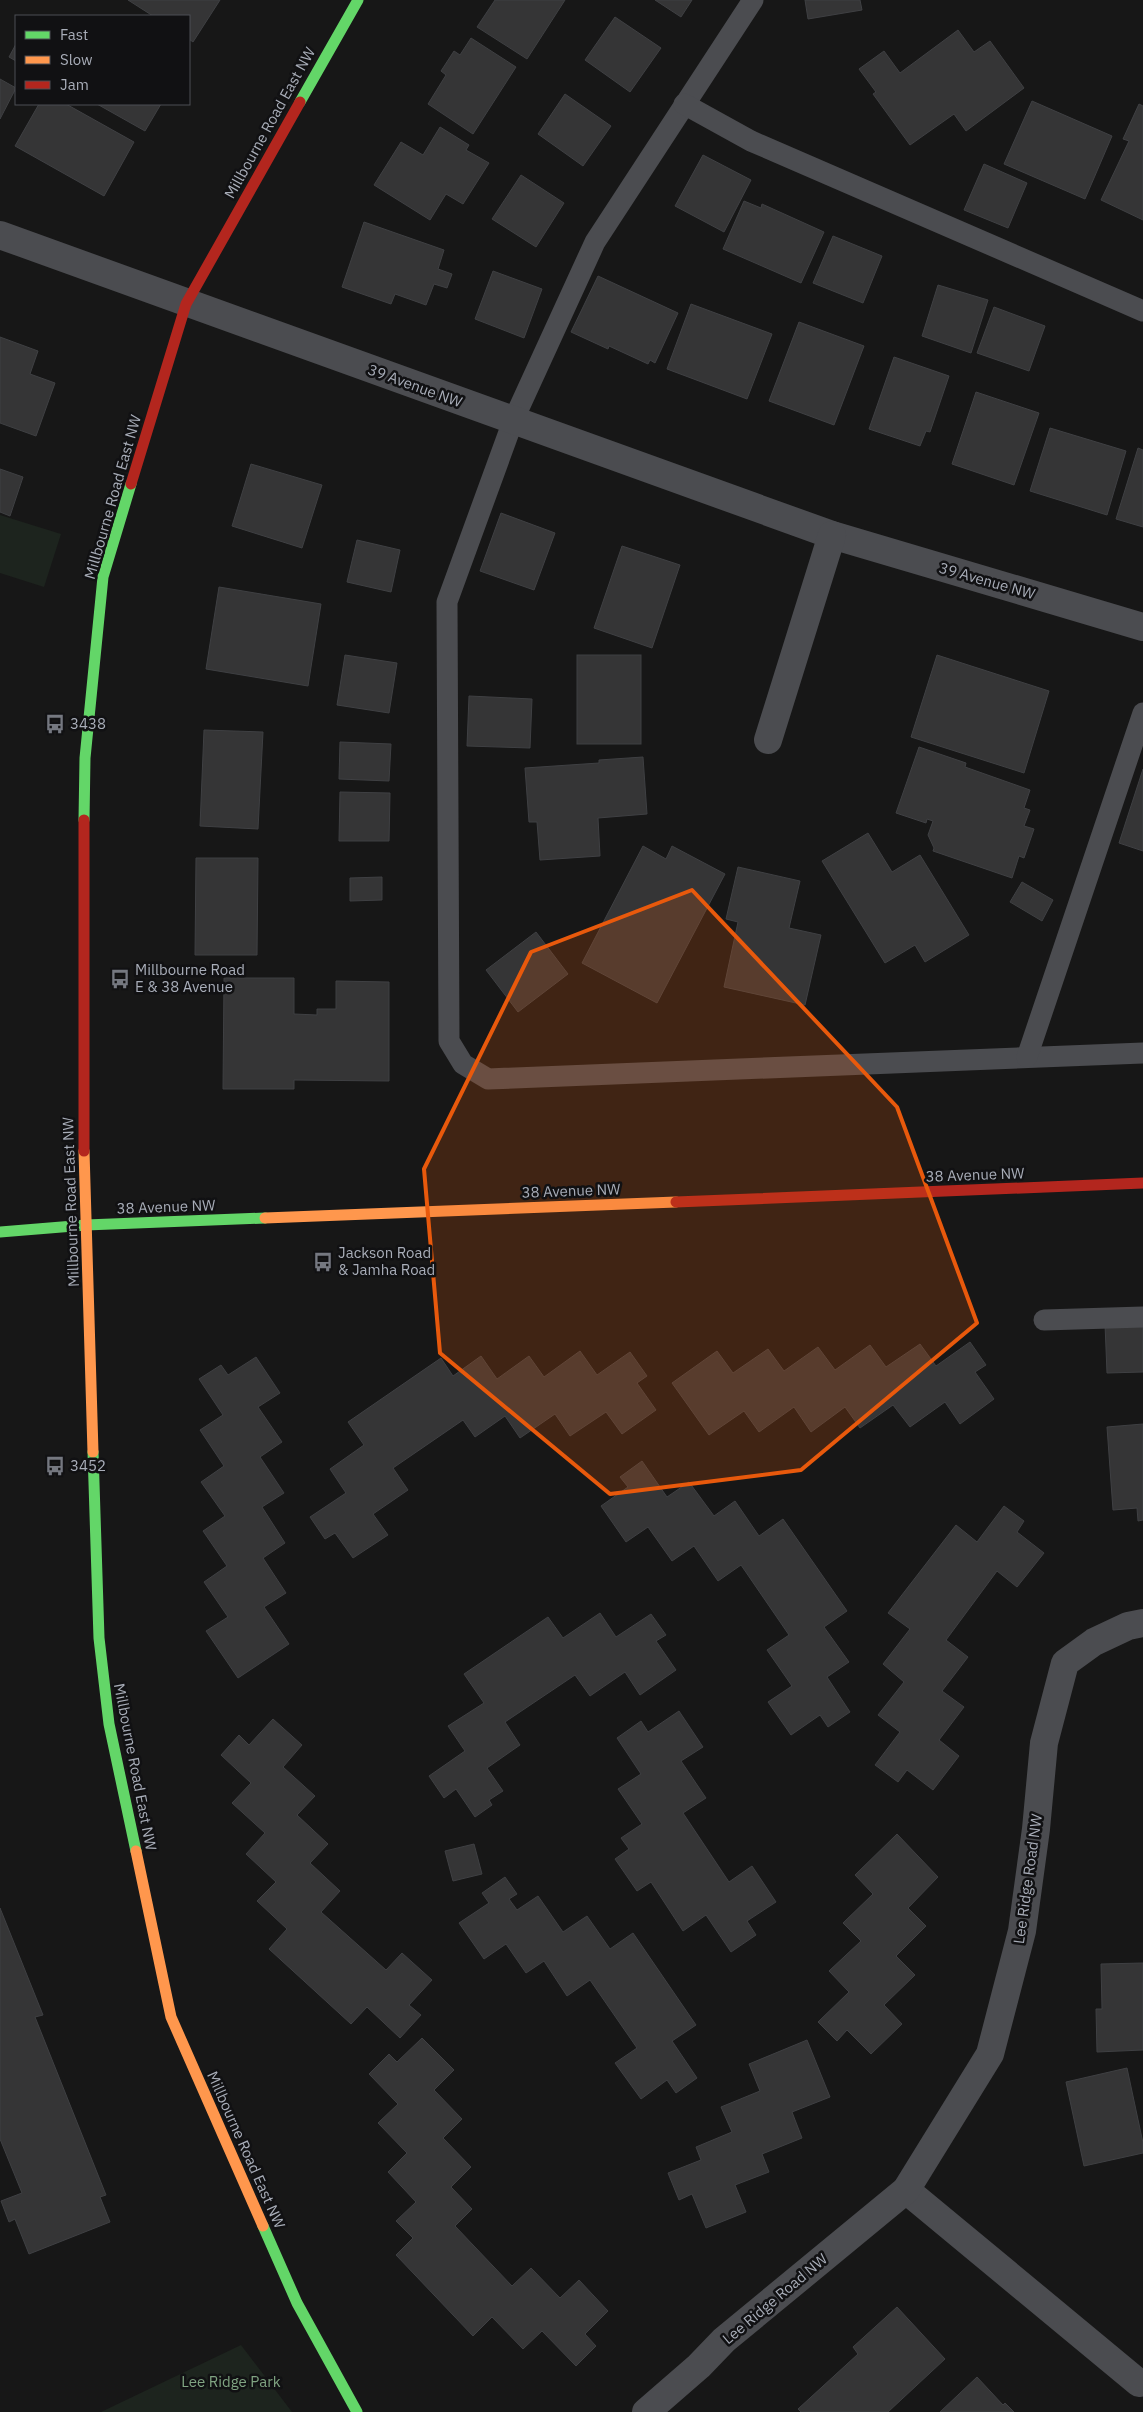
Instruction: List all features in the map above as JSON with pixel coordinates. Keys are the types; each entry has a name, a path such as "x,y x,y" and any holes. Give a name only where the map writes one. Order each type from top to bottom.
{"street":[{"name":"Millbourne Road East NW","path":"357,2412 297,2303 171,2017 109,1724 99,1638 83,1121 85,758 103,577 186,304 358,0"},
{"name":"39 Avenue NW","path":"0,235 186,304 832,535 1143,627"},
{"path":"768,740 832,535"},
{"name":"38 Avenue NW","path":"0,1232 86,1226 1143,1183"},
{"name":"Lee Ridge Road NW","path":"646,2412 699,2366 724,2340 906,2190 990,2054 1022,1931 1036,1829 1044,1743 1064,1663 1094,1642 1128,1626 1143,1623"},
{"path":"906,2190 1139,2383"}],"lane":[{"path":"753,0 595,242 513,421 447,602 448,1041 463,1064 488,1079 1143,1053"},
{"path":"684,104 751,141 1143,311"},
{"path":"1027,1057 1143,713"},
{"path":"1044,1320 1143,1317"}],"highlighted area":[{"path":"692,890 897,1107 977,1323 801,1470 610,1494 440,1353 424,1169 531,952"}],"green space":[{"path":"0,515 61,534 44,587 0,573"},
{"name":"Lee Ridge Park","path":"241,2345 292,2412 101,2412"}],"building":[{"path":"128,0 220,0 193,42 190,40 190,15 151,15"},
{"path":"495,0 565,0 527,59 477,27"},
{"path":"655,0 692,0 681,17"},
{"path":"805,0 860,0 862,10 808,19"},
{"path":"615,17 661,48 630,92 585,60"},
{"path":"958,30 974,52 990,41 1024,88 966,131 954,114 910,145 873,94 876,92 859,69 884,51 900,73"},
{"path":"471,38 516,67 473,134 428,104 446,75 441,71 454,51 460,55"},
{"path":"15,46 15,60 9,57"},
{"path":"0,79 15,87 15,90 0,119"},
{"path":"565,94 611,126 583,166 538,134"},
{"path":"1032,101 1112,136 1085,199 1004,164"},
{"path":"1139,104 1143,106 1143,220 1101,200 1129,141 1123,139"},
{"path":"38,105 68,105 134,142 104,196 15,146"},
{"path":"99,105 160,105 145,131"},
{"path":"440,127 469,145 466,150 489,163 463,204 446,194 430,220 374,185 401,142 423,155"},
{"path":"703,155 751,180 724,232 675,206"},
{"path":"984,164 1027,183 1008,228 964,210"},
{"path":"521,175 564,203 536,247 492,219"},
{"path":"744,201 761,208 762,204 824,232 801,283 723,249"},
{"path":"364,222 444,250 438,269 452,274 447,288 434,284 426,305 395,294 391,304 342,287"},
{"path":"833,236 882,256 863,303 813,283"},
{"path":"493,271 542,289 524,338 475,319"},
{"path":"598,276 678,313 655,363 650,360 648,364 609,346 608,349 571,332"},
{"path":"938,285 988,300 971,353 922,336"},
{"path":"691,304 772,334 747,399 667,369"},
{"path":"994,307 1045,326 1029,371 977,353"},
{"path":"799,322 864,346 834,425 769,401"},
{"path":"0,337 38,351 30,374 55,383 36,436 0,423"},
{"path":"894,357 949,376 930,432 926,431 920,446 869,429"},
{"path":"976,392 1039,413 1014,485 952,464"},
{"path":"1050,428 1126,451 1107,515 1030,491"},
{"path":"1138,448 1143,450 1143,527 1116,519"},
{"path":"251,464 322,485 302,548 232,526"},
{"path":"0,469 23,477 10,516 0,512"},
{"path":"501,513 555,533 534,590 480,571"},
{"path":"357,540 400,550 391,592 347,582"},
{"path":"622,546 680,565 652,648 594,628"},
{"path":"219,587 321,604 308,686 206,669"},
{"path":"345,655 397,663 389,713 337,705"},
{"path":"577,655 641,655 641,744 577,744"},
{"path":"937,655 1049,691 1024,773 911,737"},
{"path":"469,696 532,699 530,748 467,746"},
{"path":"204,730 263,732 258,829 200,826"},
{"path":"340,742 391,744 389,781 339,779"},
{"path":"919,747 966,763 965,767 1030,790 1024,808 1030,810 1024,826 1034,829 1024,858 1019,856 1012,878 933,851 934,848 928,835 933,821 927,819 926,823 896,813"},
{"path":"643,757 647,814 598,818 600,856 540,860 537,822 529,822 525,768 599,763 599,760"},
{"path":"1143,769 1143,851 1119,843"},
{"path":"340,792 390,793 389,841 339,841"},
{"path":"868,833 892,872 920,855 969,935 925,962 915,945 885,963 822,861"},
{"path":"643,846 666,859 672,846 725,874 657,1003 582,963"},
{"path":"196,858 258,858 257,955 195,955"},
{"path":"738,867 800,881 789,928 821,935 805,1005 724,987 738,922 726,919"},
{"path":"382,877 382,900 350,901 350,878"},
{"path":"1022,882 1053,900 1042,921 1010,902"},
{"path":"536,932 568,974 518,1012 486,970"},
{"path":"224,978 294,978 294,1014 317,1015 317,1009 336,1009 336,981 389,982 389,1081 294,1080 294,1089 223,1089"},
{"path":"1143,1323 1143,1372 1107,1373 1105,1324"},
{"path":"970,1342 986,1365 975,1372 994,1399 960,1424 945,1402 910,1427 893,1405 860,1428 845,1407 811,1432 794,1407 759,1432 744,1411 709,1435 672,1383 717,1351 733,1373 768,1349 784,1371 818,1347 835,1370 870,1345 886,1367 920,1344 936,1366"},
{"path":"580,1351 597,1375 630,1352 647,1376 637,1383 656,1410 622,1434 606,1412 570,1436 555,1414 520,1438 505,1416 475,1437 463,1420 393,1468 408,1490 373,1514 388,1535 353,1558 335,1533 325,1539 310,1517 346,1493 330,1469 364,1445 348,1422 441,1358 453,1376 481,1356 497,1379 529,1356 544,1377"},
{"path":"256,1357 280,1393 258,1407 282,1442 260,1457 284,1493 262,1507 285,1543 263,1558 286,1593 264,1607 289,1644 238,1678 206,1631 228,1617 204,1582 227,1566 203,1531 225,1516 201,1482 224,1466 200,1430 223,1415 199,1379 221,1365 228,1375"},
{"path":"1143,1424 1143,1520 1138,1521 1137,1508 1113,1510 1107,1427"},
{"path":"642,1461 667,1497 689,1482 714,1516 735,1501 759,1536 783,1519 847,1611 824,1627 849,1662 827,1677 850,1712 828,1727 820,1715 791,1735 768,1702 792,1686 767,1650 789,1635 741,1565 718,1581 694,1546 672,1561 648,1527 626,1542 601,1506 628,1487 620,1477"},
{"path":"1004,1506 1024,1521 1017,1532 1044,1553 1017,1587 997,1571 946,1640 968,1657 942,1691 964,1707 939,1740 959,1756 933,1790 907,1770 898,1782 875,1765 900,1732 878,1715 904,1682 883,1664 910,1629 888,1613 956,1525 977,1542"},
{"path":"600,1613 616,1637 651,1614 666,1635 656,1641 676,1670 640,1695 625,1672 590,1696 575,1675 505,1722 520,1745 487,1768 503,1791 489,1800 492,1805 475,1817 456,1789 444,1798 429,1776 465,1751 448,1726 484,1703 464,1674 548,1617 563,1638"},
{"path":"679,1711 703,1747 681,1761 706,1798 683,1813 729,1882 752,1866 776,1902 747,1921 756,1935 731,1952 706,1915 683,1931 651,1882 637,1891 615,1859 629,1849 621,1838 642,1824 618,1789 641,1774 617,1738 641,1721 648,1732"},
{"path":"273,1719 302,1745 283,1767 315,1796 297,1815 328,1844 310,1863 340,1891 321,1912 386,1970 402,1953 432,1980 409,2005 421,2015 400,2038 367,2007 351,2024 269,1949 287,1929 257,1901 276,1882 246,1854 265,1833 232,1803 251,1783 221,1755 239,1735 249,1745"},
{"path":"897,1834 938,1877 908,1908 926,1926 896,1956 915,1975 884,2005 902,2024 871,2054 847,2030 837,2041 818,2022 849,1992 829,1971 861,1941 843,1923 873,1894 855,1875"},
{"path":"474,1844 482,1874 453,1881 445,1851"},
{"path":"505,1877 517,1894 509,1899 517,1910 538,1896 563,1932 587,1916 610,1949 633,1933 696,2025 672,2041 697,2078 676,2093 667,2080 641,2099 615,2063 637,2048 590,1980 567,1996 544,1961 526,1973 506,1944 484,1959 459,1923 489,1903 482,1893"},
{"path":"0,1908 43,2015 35,2017 106,2195 100,2197 110,2222 29,2254 15,2219 9,2222 1,2201 22,2193 0,2139"},
{"path":"1143,1963 1143,2050 1097,2052 1096,2009 1102,2009 1101,1964"},
{"path":"422,2038 454,2070 434,2090 462,2119 443,2138 471,2167 451,2187 472,2209 455,2226 512,2286 531,2268 560,2298 579,2280 608,2311 585,2334 596,2346 576,2366 542,2331 523,2349 492,2317 473,2336 396,2255 413,2238 396,2221 416,2202 388,2172 407,2153 378,2123 398,2104 369,2074 389,2054 397,2062"},
{"path":"807,2040 830,2097 792,2112 802,2138 762,2154 769,2172 735,2185 746,2212 706,2228 692,2194 679,2200 668,2173 701,2160 696,2147 732,2132 721,2107 760,2091 749,2064"},
{"path":"1127,2068 1143,2143 1143,2153 1084,2166 1066,2082"},
{"path":"897,2307 945,2359 888,2412 801,2412 798,2409 858,2354 853,2347"},
{"path":"977,2377 1003,2405 1005,2403 1014,2412 940,2412"}],"traffic: fast":[{"path":"300,102 358,0"},
{"path":"84,820 85,758 103,577 131,484"},
{"path":"0,1232 86,1225 265,1218"},
{"path":"93,1452 99,1638 109,1724 136,1851"},
{"path":"263,2226 297,2303 357,2412"}],"traffic: slow":[{"path":"84,1151 93,1452"},
{"path":"265,1218 676,1202"},
{"path":"136,1851 171,2017 263,2226"}],"traffic: jam":[{"path":"131,484 186,304 300,102"},
{"path":"84,820 84,1151"},
{"path":"676,1202 1143,1183"}],"place":[{"name":"3438","path":"55,724"},
{"name":"Millbourne Road E & 38 Avenue","path":"120,979"},
{"name":"Jackson Road & Jamha Road","path":"323,1262"},
{"name":"3452","path":"55,1466"}]}
